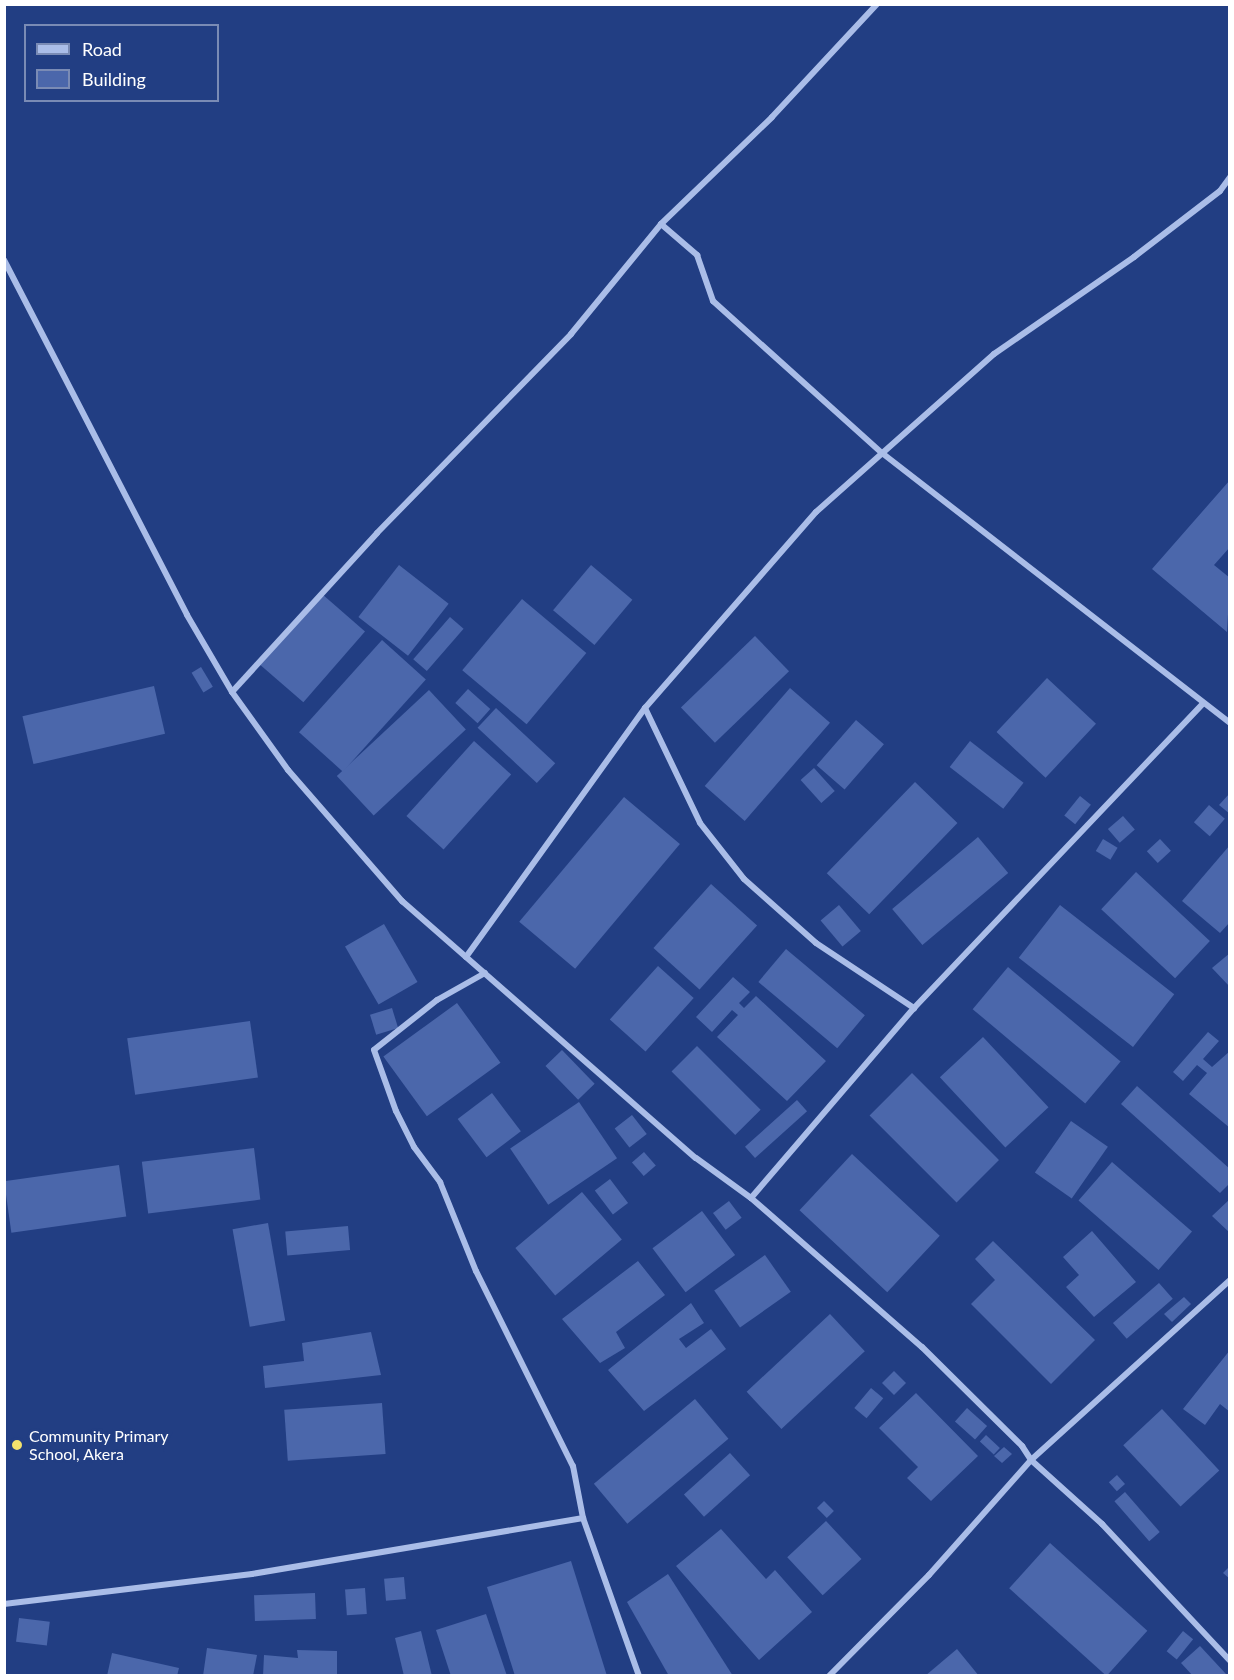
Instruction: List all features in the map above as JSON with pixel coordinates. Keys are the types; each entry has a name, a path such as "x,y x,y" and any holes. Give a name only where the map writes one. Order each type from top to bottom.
{"street":[{"path":"232,692 377,533 571,334 662,224 772,117 877,4"},
{"path":"466,957 645,708 816,512 994,354 1143,249 1220,191 1230,177"},
{"path":"662,224 696,255 713,300 882,453 1202,704 1230,723"},
{"path":"4,260 187,615 232,692 288,770 402,901 696,1158 751,1198 922,1347 1022,1446 1031,1460 1102,1524 1230,1661"},
{"path":"751,1198 914,1008 1202,704"},
{"path":"645,708 700,823 744,879 816,943 914,1008"},
{"path":"485,972 437,1000 375,1050 396,1111 414,1147 440,1182 476,1271 573,1466 583,1518 639,1676"},
{"path":"829,1676 929,1575 1031,1460 1230,1280"},
{"path":"4,1604 252,1574 583,1518"}],"building":[{"path":"1230,480 1230,547 1214,565 1230,578 1227,632 1152,569"},
{"path":"399,565 449,604 408,656 358,617"},
{"path":"591,565 632,600 594,645 553,610"},
{"path":"322,594 365,631 303,702 260,665"},
{"path":"522,599 586,653 527,724 462,670"},
{"path":"450,617 464,629 427,671 413,659"},
{"path":"755,636 789,671 715,743 681,708"},
{"path":"382,640 426,679 343,772 299,732"},
{"path":"201,667 213,687 203,692 192,673"},
{"path":"1047,678 1096,724 1046,778 997,732"},
{"path":"154,686 165,734 33,764 22,716"},
{"path":"790,688 830,723 745,821 705,786"},
{"path":"468,689 490,709 478,723 455,703"},
{"path":"429,690 466,729 374,815 337,776"},
{"path":"496,708 555,763 537,783 478,728"},
{"path":"856,720 884,744 845,790 817,765"},
{"path":"474,741 511,774 444,850 406,816"},
{"path":"970,741 1024,783 1003,809 950,767"},
{"path":"814,768 835,791 821,803 801,780"},
{"path":"915,782 957,823 869,914 827,873"},
{"path":"1230,793 1230,814 1219,805"},
{"path":"1080,796 1091,805 1075,824 1064,815"},
{"path":"624,797 680,844 575,969 519,922"},
{"path":"1209,805 1225,819 1210,836 1194,822"},
{"path":"1123,816 1135,830 1120,843 1108,829"},
{"path":"978,837 1008,873 922,945 892,909"},
{"path":"1103,839 1118,848 1110,860 1096,851"},
{"path":"1160,839 1171,851 1158,863 1147,851"},
{"path":"1230,845 1230,922 1220,933 1182,901"},
{"path":"1136,872 1210,941 1175,978 1101,909"},
{"path":"711,884 757,925 700,989 653,948"},
{"path":"839,905 861,931 842,946 821,920"},
{"path":"1060,905 1174,994 1133,1047 1019,958"},
{"path":"384,924 418,982 379,1005 345,946"},
{"path":"786,949 865,1015 837,1048 758,982"},
{"path":"1230,953 1230,987 1212,968"},
{"path":"658,966 694,998 645,1052 610,1020"},
{"path":"1008,967 1121,1061 1085,1104 973,1009"},
{"path":"733,977 750,992 739,1003 744,1008 756,996 826,1061 787,1101 717,1037 738,1015 732,1010 712,1032 696,1017"},
{"path":"457,1003 500,1063 427,1116 383,1056"},
{"path":"392,1008 398,1028 376,1035 370,1015"},
{"path":"250,1021 258,1077 135,1095 127,1038"},
{"path":"1208,1032 1219,1041 1203,1059 1212,1067 1230,1051 1230,1128 1189,1094 1207,1073 1197,1065 1183,1081 1173,1072"},
{"path":"983,1037 1048,1107 1005,1147 940,1077"},
{"path":"697,1046 761,1110 735,1135 672,1071"},
{"path":"562,1050 595,1084 578,1100 545,1066"},
{"path":"912,1073 999,1160 957,1202 870,1115"},
{"path":"1137,1086 1230,1169 1230,1183 1220,1193 1121,1104"},
{"path":"492,1093 521,1131 487,1157 458,1119"},
{"path":"797,1100 807,1111 755,1158 745,1147"},
{"path":"579,1102 617,1158 548,1205 510,1148"},
{"path":"632,1115 647,1134 629,1147 615,1129"},
{"path":"1071,1121 1108,1147 1072,1198 1035,1173"},
{"path":"254,1148 260,1200 148,1213 142,1162"},
{"path":"644,1152 656,1166 644,1176 632,1162"},
{"path":"852,1154 940,1236 887,1292 799,1210"},
{"path":"1112,1162 1192,1232 1159,1270 1079,1200"},
{"path":"119,1165 126,1216 11,1233 4,1181"},
{"path":"610,1179 628,1203 613,1214 595,1190"},
{"path":"582,1192 622,1239 555,1295 515,1248"},
{"path":"1230,1199 1230,1233 1212,1216"},
{"path":"729,1201 742,1218 726,1230 713,1213"},
{"path":"702,1211 735,1255 686,1292 652,1248"},
{"path":"268,1223 285,1320 250,1327 233,1229"},
{"path":"348,1226 350,1250 287,1255 285,1231"},
{"path":"1092,1231 1136,1282 1094,1317 1066,1287 1079,1275 1063,1257"},
{"path":"993,1241 1095,1340 1051,1384 971,1304 995,1280 975,1259"},
{"path":"765,1255 791,1292 740,1327 714,1291"},
{"path":"638,1261 665,1295 616,1332 625,1348 600,1363 562,1319"},
{"path":"1159,1283 1173,1299 1127,1339 1113,1323"},
{"path":"1184,1297 1191,1304 1172,1322 1164,1314"},
{"path":"691,1303 704,1323 679,1339 686,1348 711,1329 726,1349 644,1411 608,1370"},
{"path":"830,1314 865,1351 781,1429 747,1392"},
{"path":"371,1332 381,1375 265,1388 263,1366 304,1361 302,1343"},
{"path":"1230,1350 1230,1412 1220,1404 1205,1425 1183,1409"},
{"path":"894,1371 906,1383 894,1395 882,1383"},
{"path":"871,1388 883,1398 867,1418 854,1408"},
{"path":"916,1393 978,1456 931,1501 907,1478 918,1467 879,1428"},
{"path":"695,1399 728,1439 627,1524 594,1484"},
{"path":"382,1403 386,1454 288,1461 284,1410"},
{"path":"967,1408 987,1426 975,1439 955,1421"},
{"path":"1162,1409 1219,1470 1181,1507 1123,1445"},
{"path":"986,1435 1000,1448 994,1455 980,1442"},
{"path":"1004,1447 1012,1454 1002,1463 994,1456"},
{"path":"730,1453 750,1475 704,1517 684,1494"},
{"path":"1117,1475 1125,1484 1117,1491 1109,1482"},
{"path":"1125,1492 1160,1532 1149,1541 1114,1501"},
{"path":"824,1501 834,1511 827,1518 817,1508"},
{"path":"826,1521 861,1559 823,1595 787,1557"},
{"path":"721,1529 766,1579 775,1570 812,1612 759,1660 676,1566"},
{"path":"1050,1543 1147,1631 1107,1676 1009,1588"},
{"path":"571,1561 607,1676 515,1676 487,1587"},
{"path":"1230,1566 1230,1579 1223,1573"},
{"path":"668,1574 733,1676 669,1676 627,1602"},
{"path":"404,1577 406,1599 386,1601 384,1579"},
{"path":"365,1588 367,1614 347,1615 345,1589"},
{"path":"315,1593 316,1619 255,1621 254,1595"},
{"path":"486,1614 507,1676 451,1676 436,1630"},
{"path":"19,1618 50,1622 47,1646 16,1642"},
{"path":"421,1631 432,1676 404,1676 395,1638"},
{"path":"1183,1631 1193,1639 1177,1659 1167,1651"},
{"path":"1200,1646 1226,1674 1225,1676 1193,1676 1181,1663"},
{"path":"207,1648 257,1655 253,1676 203,1676"},
{"path":"957,1649 979,1676 925,1676"},
{"path":"297,1650 337,1651 337,1676 263,1676 264,1655 298,1658"},
{"path":"112,1653 179,1668 177,1676 107,1676"}],"place":[{"name":"Community Primary School, Akera","path":"17,1445"}]}
